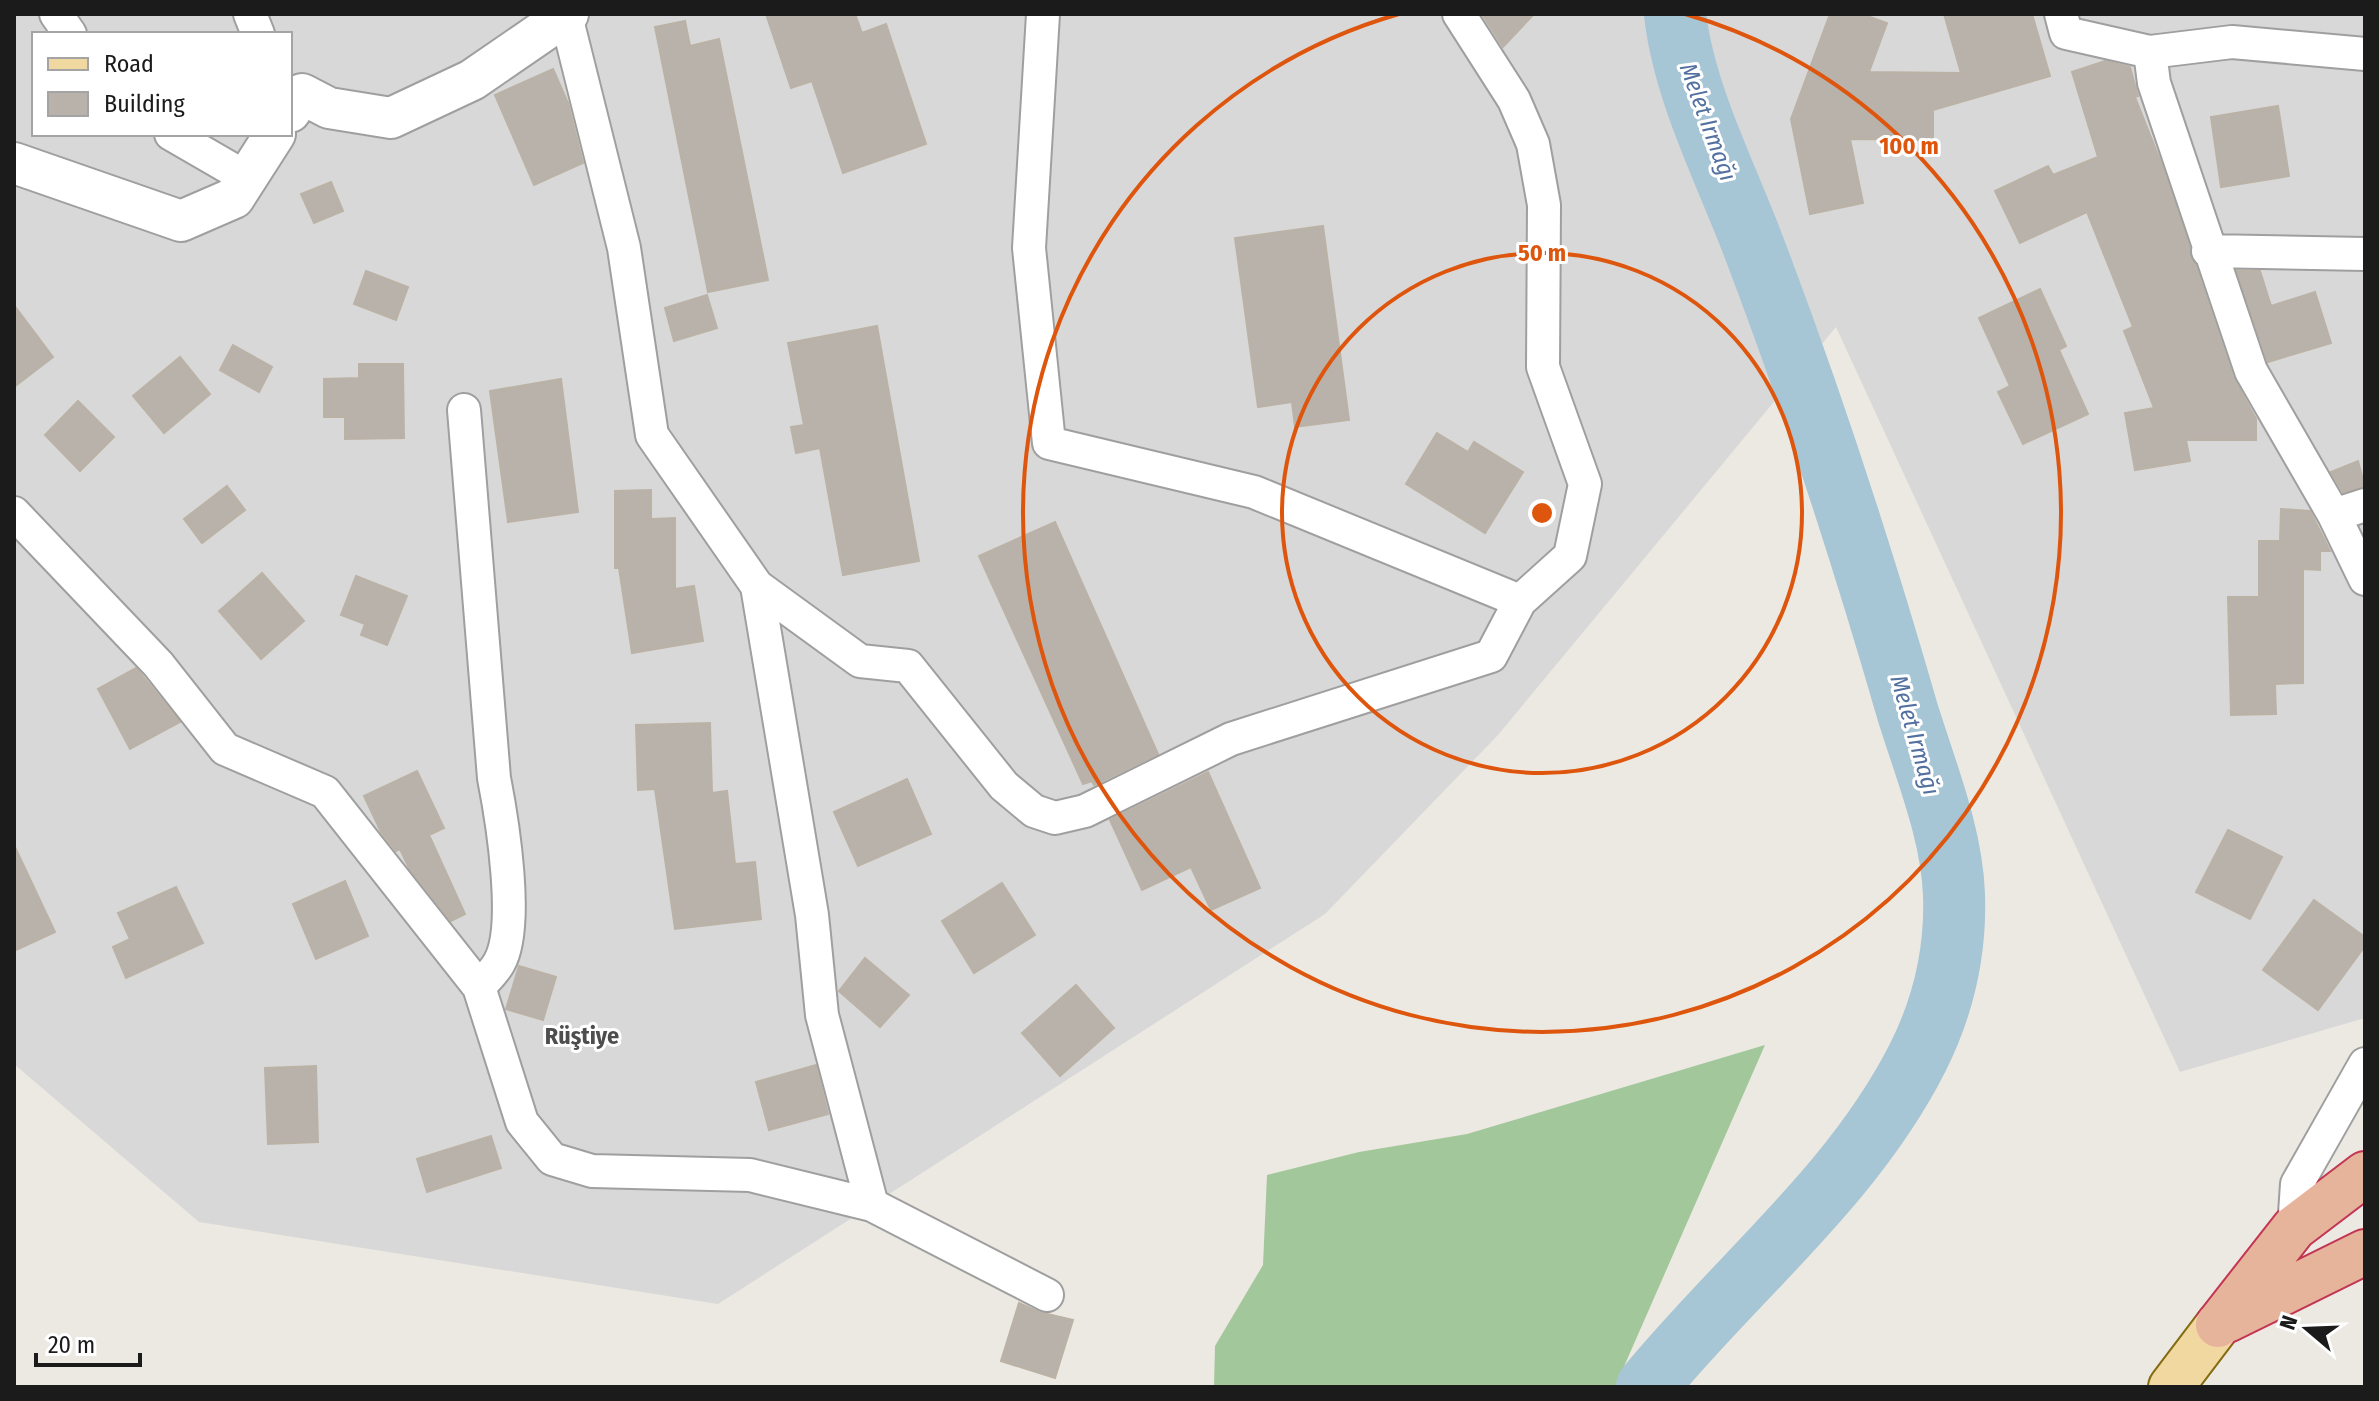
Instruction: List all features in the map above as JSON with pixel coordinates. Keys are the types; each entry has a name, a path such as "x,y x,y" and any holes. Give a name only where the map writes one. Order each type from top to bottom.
{"highway":[{"path":"2218,1325 2294,1228 2365,1174"},
{"path":"2218,1325 2365,1252"}],"main road":[{"path":"2171,1387 2218,1325"}],"street":[{"path":"56,14 69,32"},
{"path":"1043,14 1029,248 1049,443 1254,492 1520,601"},
{"path":"294,98 329,108 391,118 472,80 567,15 624,248 652,435 757,586 860,661 908,666 1004,786 1034,811 1055,818 1085,811 1231,739 1491,656 1520,601 1570,556 1585,484 1543,367 1544,205 1533,144 1514,100 1459,14"},
{"path":"2061,14 2066,33 2150,52 2232,42 2365,54"},
{"path":"2150,52 2154,83 2208,251 2251,371 2334,515 2365,579"},
{"path":"174,136 247,178"},
{"path":"14,163 181,221 234,198 274,136"},
{"path":"2208,251 2365,254"},
{"path":"464,410 494,778 506,837 507,927 500,962 479,987"},
{"path":"2334,515 2365,505"},
{"path":"14,513 158,664 225,749 325,792 479,987 522,1122 552,1159 592,1171 750,1175 872,1205 1047,1295"},
{"path":"757,586 812,915 822,1015 872,1205"},
{"path":"2294,1228 2297,1184 2365,1064"}],"shaded area":[{"path":"14,14 2365,14 2365,1018 2180,1072 1836,327 1498,735 1325,914 718,1304 199,1222 14,1064"}],"green space":[{"path":"1765,1045 1615,1387 1214,1387 1215,1346 1263,1265 1267,1175 1359,1152 1467,1134"}],"building":[{"path":"766,14 855,14 862,33 886,24 926,144 843,173 812,81 791,88"},
{"path":"1482,14 1534,14 1503,47"},
{"path":"1830,14 1862,14 1887,23 1869,72 1961,73 1944,14 2032,14 2050,76 1933,110 1933,140 1850,139 1863,203 1810,214 1791,119"},
{"path":"685,21 690,46 719,39 768,280 708,292 655,27"},
{"path":"2105,61 2130,67 2138,96 2135,97 2162,165 2233,377 2256,419 2256,440 2186,440 2190,461 2135,470 2125,413 2154,408 2124,331 2133,327 2087,212 2020,243 1995,191 2048,166 2053,175 2098,157 2072,72"},
{"path":"553,69 568,103 583,163 534,185 495,95"},
{"path":"2278,106 2289,176 2221,187 2211,117"},
{"path":"331,182 343,211 314,223 301,194"},
{"path":"1323,226 1349,420 1295,427 1292,402 1258,407 1235,238"},
{"path":"366,271 408,287 396,320 354,304"},
{"path":"2237,271 2260,271 2271,306 2315,292 2331,343 2268,362"},
{"path":"2040,289 2066,346 2059,350 2088,414 2023,444 1998,392 2010,386 1979,318"},
{"path":"707,295 717,328 674,341 665,308"},
{"path":"14,305 53,357 14,387"},
{"path":"877,326 919,561 843,575 820,448 796,453 791,427 804,425 788,343"},
{"path":"233,345 272,367 259,392 220,370"},
{"path":"180,357 210,394 164,433 133,396"},
{"path":"359,364 403,364 404,438 345,439 345,417 324,417 324,379 359,378"},
{"path":"561,379 578,512 508,522 490,391"},
{"path":"78,401 114,437 80,471 45,435"},
{"path":"1437,433 1468,452 1474,442 1523,472 1485,533 1406,484"},
{"path":"2358,461 2365,487 2343,492 2331,472"},
{"path":"227,486 245,510 202,543 184,519"},
{"path":"651,490 651,519 675,518 675,589 694,586 703,641 632,653 619,568 615,568 615,491"},
{"path":"2281,509 2310,511 2330,551 2320,551 2320,570 2303,569 2303,683 2275,684 2276,714 2231,715 2228,597 2259,597 2259,541 2280,541"},
{"path":"1055,522 1158,754 1094,785 1092,781 1083,784 979,556"},
{"path":"262,573 304,621 261,659 219,611"},
{"path":"356,576 407,596 387,645 361,635 365,624 341,615"},
{"path":"136,668 180,722 130,749 98,689"},
{"path":"710,723 712,793 727,791 735,864 755,862 761,919 675,929 655,789 638,790 636,725"},
{"path":"417,771 444,828 429,835 465,914 451,921 409,868 400,849 396,851 381,832 364,796"},
{"path":"1208,772 1260,888 1211,910 1191,867 1142,890 1110,820"},
{"path":"907,779 931,834 858,866 834,812"},
{"path":"2228,830 2282,857 2250,919 2196,892"},
{"path":"14,845 55,932 14,951"},
{"path":"345,881 368,936 316,959 293,904"},
{"path":"1002,883 1035,935 974,973 942,921"},
{"path":"176,887 203,943 126,978 113,947 130,939 118,913"},
{"path":"2314,900 2365,937 2365,946 2318,1010 2263,970"},
{"path":"865,958 909,995 880,1027 839,991"},
{"path":"519,966 556,977 543,1020 506,1009"},
{"path":"1076,985 1114,1028 1060,1076 1022,1033"},
{"path":"816,1065 828,1114 769,1130 756,1082"},
{"path":"316,1066 318,1142 268,1144 265,1068"},
{"path":"491,1136 501,1168 427,1192 417,1159"},
{"path":"1019,1303 1039,1312 1073,1320 1055,1378 1001,1361"}],"waterway":[{"name":"Melet Irmağı","path":"1647,1387 1827,1189 1861,1148 1891,1104 1918,1057 1941,999 1950,958 1954,916 1952,872 1943,825 1872,593 1795,360 1696,102 1675,14"}],"district":[{"name":"Rüştiye","path":"582,1036"}]}
